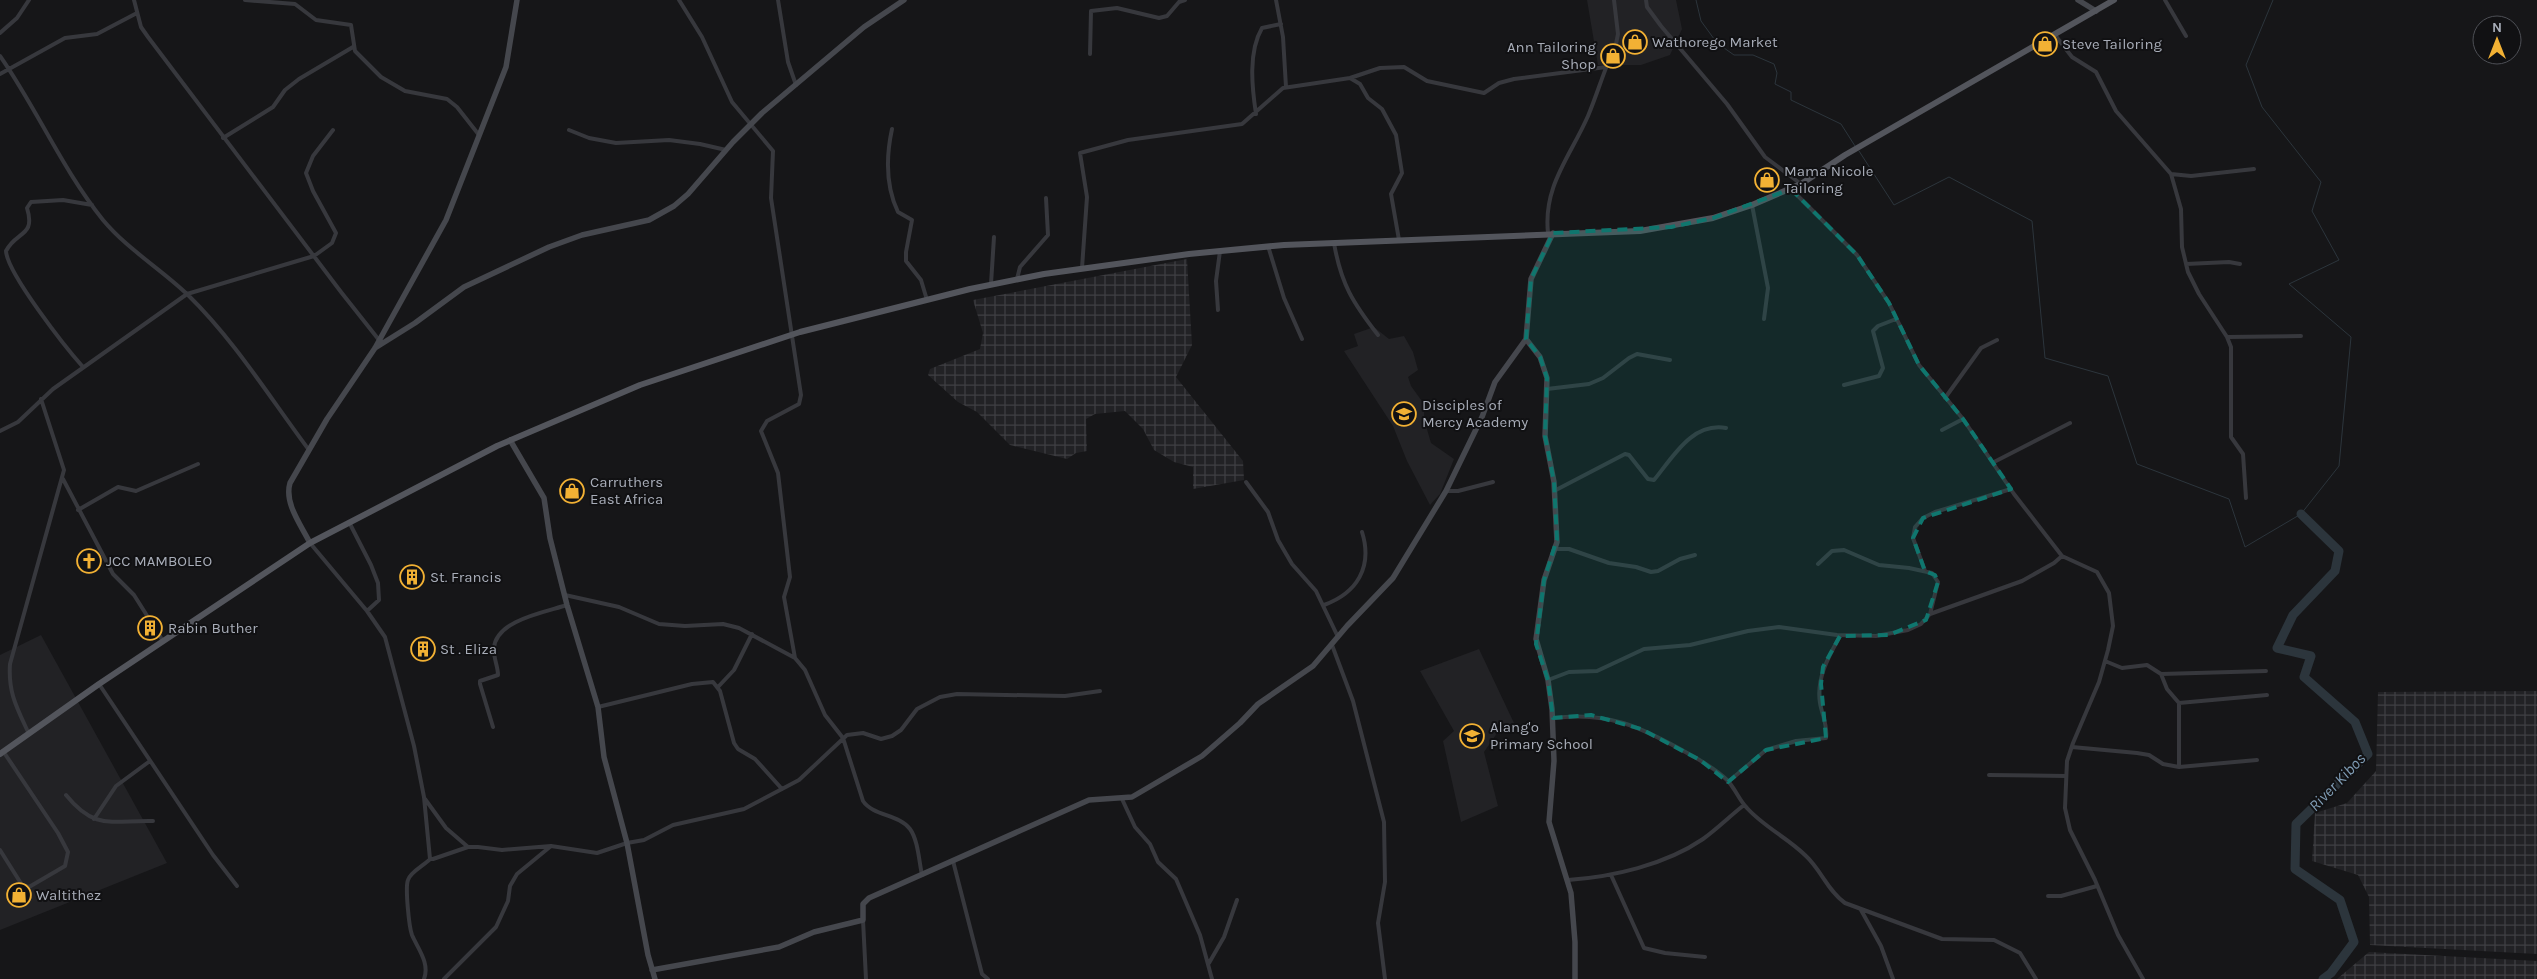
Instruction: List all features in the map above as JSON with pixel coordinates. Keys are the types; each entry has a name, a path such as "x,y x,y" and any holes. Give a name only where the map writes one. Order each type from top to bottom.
{"main road":[{"path":"2,753 99,684 310,543 510,440 640,385 791,335 991,284 1082,268 1268,246 1551,233 1640,231 1713,218 1752,205 1796,184 2114,0"}],"street":[{"path":"0,33 17,18 29,0"},
{"path":"134,0 137,14 148,37 223,138 380,340"},
{"path":"245,0 294,4 316,20 350,25 353,47 381,78 405,90 446,99 457,107 479,135"},
{"path":"430,859 424,797 414,746 385,638 367,611 310,543 292,507 289,488 327,419 380,340 446,220 506,67 517,0"},
{"path":"679,0 702,37 732,102 771,147 774,155 772,198 801,395 799,404 767,421 761,431 778,473 790,577 784,597 795,658"},
{"path":"778,0 788,62 796,85"},
{"path":"375,348 464,287 549,247 582,235 648,220 660,215 688,194 750,125 864,28 904,0"},
{"path":"1090,54 1091,11 1117,8 1159,18 1166,16 1179,2 1186,0"},
{"path":"1276,0 1281,24 1286,87"},
{"path":"866,979 863,920 865,901 1089,800 1132,798 1202,756 1240,723 1258,704 1308,670 1393,578 1446,491 1482,417 1500,372 1526,339 1531,279 1551,233 1546,212 1551,192 1563,161 1586,120 1617,39 1614,0"},
{"path":"1646,0 1647,7 1661,26 1727,104 1761,153 1796,184 1857,255 1896,319 1919,365 1963,419 2011,489 2062,556 2097,572 2109,593 2112,626 2105,661 2099,682 2072,747 2066,776 2065,808 2068,823 2118,935 2143,979"},
{"path":"2078,0 2096,11"},
{"path":"2165,0 2186,36"},
{"path":"0,74 65,38 97,34 137,14"},
{"path":"1256,114 1252,86 1257,36 1262,28 1281,24"},
{"path":"2055,34 2072,57 2096,72 2116,111 2171,174 2180,209 2182,247 2186,264 2198,294 2227,337 2230,347 2231,437 2243,454 2246,498"},
{"path":"223,138 273,107 285,90 299,79 353,47"},
{"path":"0,56 30,101 54,148 92,205 115,234 187,294 235,348 309,450"},
{"path":"1082,268 1087,197 1080,154 1128,140 1242,124 1256,114 1276,92 1286,87 1350,78 1380,68 1404,67 1427,81 1484,93 1499,84 1514,79 1606,67"},
{"path":"1350,78 1360,84 1368,98 1382,109 1396,135 1402,173 1391,194 1399,240"},
{"path":"892,129 887,155 889,182 896,209 912,220 906,262 921,280 927,300"},
{"path":"0,431 18,422 42,399 83,367 187,294 314,256 332,242 336,233 313,191 306,173 313,156 332,130"},
{"path":"569,130 589,138 616,143 684,141 726,150"},
{"path":"2171,174 2191,176 2254,170"},
{"path":"1017,279 1020,267 1048,235 1046,198"},
{"path":"83,367 50,327 11,266 6,251 29,227 30,219 27,208 31,202 52,200 92,205"},
{"path":"1752,205 1768,288 1764,319"},
{"path":"991,284 994,237"},
{"path":"1334,243 1339,272 1349,293 1378,335"},
{"path":"1268,246 1284,298 1302,339"},
{"path":"1218,310 1216,281 1220,251"},
{"path":"2186,264 2228,262 2240,264"},
{"path":"1844,385 1879,376 1883,368 1872,331 1878,326 1896,319"},
{"path":"2227,337 2301,336"},
{"path":"1526,339 1540,357 1547,378 1545,436 1554,491 1557,539 1544,580 1536,639 1548,680 1553,718 1554,761 1548,822 1568,880 1574,913 1574,979"},
{"path":"1945,398 1981,348 1997,340"},
{"path":"1547,390 1589,384 1637,354 1670,360"},
{"path":"42,399 62,462 63,479 78,510 113,574 134,595 163,641"},
{"path":"1942,430 1963,419"},
{"path":"1994,462 2070,423"},
{"path":"1554,491 1626,454 1629,455 1648,479 1654,480 1695,433 1710,427 1726,428"},
{"path":"510,440 544,498 550,538 567,605 598,707 604,757 627,843 655,979"},
{"path":"78,510 118,487 136,491 198,464"},
{"path":"29,734 12,697 9,684 10,664 12,650 43,548 51,510 63,479"},
{"path":"1246,482 1268,512 1278,540 1292,564 1310,583 1324,605 1338,637"},
{"path":"1446,491 1458,491 1493,482"},
{"path":"1924,571 1913,538 1915,528 1923,518 2011,489"},
{"path":"349,522 378,583 379,600 367,611"},
{"path":"1324,605 1344,596 1359,576 1367,555 1362,532"},
{"path":"1555,550 1569,549 1609,563 1636,567 1651,572 1658,572 1680,559 1695,555"},
{"path":"1548,680 1569,672 1597,671 1644,649 1690,645 1734,633 1768,628 1794,628 1840,636 1876,636 1908,630 1921,624 1930,614 1938,582 1935,575 1924,571 1879,565 1844,550 1832,551 1818,564"},
{"path":"1930,614 2022,581 2054,563 2062,556"},
{"path":"565,595 618,606 659,624 685,626 723,624 752,634 795,658 805,670 824,715 843,738 863,801 869,807 904,823 910,828 922,875"},
{"path":"493,727 480,682 498,675 494,648 496,642 510,624 567,605"},
{"path":"718,688 734,670 752,634"},
{"path":"1728,782 1766,750 1796,741 1826,738 1825,722 1820,702 1823,667 1840,636"},
{"path":"1332,645 1353,701 1384,822 1384,882 1378,923 1385,979"},
{"path":"2105,661 2122,668 2147,665 2161,674 2266,671"},
{"path":"2161,674 2167,689 2179,703 2179,767"},
{"path":"598,707 692,684 714,682 718,688 734,743 738,749 756,759 782,789"},
{"path":"99,684 150,762 237,886"},
{"path":"424,979 426,965 412,934 407,885 410,876 430,859 468,847 516,849 551,846 597,853 627,843 644,840 673,825 744,809 782,789 812,769 843,738 863,733 875,738 892,736 901,730 916,709 940,696 957,694 1065,696 1100,691"},
{"path":"2179,703 2267,695"},
{"path":"1553,718 1591,715 1641,729 1700,760 1728,782 1744,805 1806,856 1837,897 1861,910 1942,940 1994,940 2020,954 2036,979"},
{"path":"2072,747 2149,755 2163,764 2179,767 2257,760"},
{"path":"0,850 22,885 29,887 66,866 68,860 68,852 58,834 2,753"},
{"path":"94,819 116,786 150,762"},
{"path":"1989,775 2066,776"},
{"path":"66,796 76,808 94,819 108,824 131,820 153,822"},
{"path":"424,797 438,818 468,847"},
{"path":"1122,799 1135,827 1150,844 1158,862 1176,879 1209,963 1212,979"},
{"path":"1568,880 1611,875 1676,854 1703,839 1744,805"},
{"path":"444,979 496,927 508,900 510,886 517,874 551,846"},
{"path":"953,861 982,974 988,979"},
{"path":"1611,875 1644,948 1657,952 1705,957"},
{"path":"2048,896 2061,896 2097,886"},
{"path":"1209,963 1224,937 1237,900"},
{"path":"1861,910 1881,946 1893,979"},
{"path":"652,970 779,947 814,932 863,920"}],"highlighted area":[{"path":"1791,189 1857,255 1889,303 1919,365 1963,419 2011,489 1923,518 1913,538 1925,571 1935,575 1938,582 1926,620 1889,635 1840,636 1823,667 1821,684 1826,738 1766,750 1728,782 1700,760 1641,729 1591,715 1553,718 1548,680 1536,644 1544,580 1557,539 1554,482 1545,436 1547,378 1540,357 1526,339 1531,279 1553,233 1671,227 1713,218"}],"shaded area":[{"name":"Wathorego Market","path":"1587,0 1676,0 1682,29 1670,55 1641,65 1598,65"},
{"path":"1187,259 1192,345 1176,377 1243,461 1244,480 1193,489 1193,467 1174,462 1154,450 1143,429 1125,411 1095,414 1086,419 1087,451 1076,453 1067,459 1010,445 977,412 958,402 928,375 930,369 980,349 983,333 973,300"},
{"name":"Disciples of Mercy Academy","path":"1374,327 1389,339 1404,336 1413,352 1418,370 1408,377 1411,386 1424,404 1424,419 1431,443 1454,459 1440,494 1430,505 1407,461 1393,426 1344,351 1358,346 1354,334"},
{"path":"41,635 167,863 0,930 0,655"},
{"name":"Alang'o Primary School","path":"1479,649 1514,723 1502,726 1484,752 1498,806 1461,822 1443,741 1454,731 1420,671"},
{"path":"2537,691 2537,954 2370,945 2369,897 2358,875 2312,861 2315,813 2347,803 2376,771 2378,692"},
{"path":"2369,952 2537,961 2537,979 2337,979"}],"waterway":[{"path":"1696,0 1701,21 1717,43 1734,55 1753,55 1774,64 1777,73 1775,84 1791,92 1791,100 1841,124 1855,146"},
{"path":"1859,151 1894,205 1949,177 2032,221 2045,358 2108,376 2137,464 2229,499 2245,547 2301,514 2339,466 2351,337 2289,284 2339,260 2312,211 2321,182 2262,107 2246,65 2273,0"},
{"name":"River Kibos","path":"2301,514 2339,551 2335,571 2293,615 2277,648 2311,656 2304,677 2355,722 2368,754 2296,824 2295,869 2340,900 2354,942 2331,973 2323,979"}],"place":[{"name":"Wathorego Market","path":"1635,42"},
{"name":"Steve Tailoring","path":"2045,44"},
{"name":"Ann Tailoring Shop","path":"1613,56"},
{"name":"Mama Nicole Tailoring","path":"1767,180"},
{"name":"Disciples of Mercy Academy","path":"1404,414"},
{"name":"Carruthers East Africa","path":"572,491"},
{"name":"JCC MAMBOLEO","path":"89,561"},
{"name":"St. Francis","path":"412,577"},
{"name":"Rabin Buther","path":"150,628"},
{"name":"St . Eliza","path":"423,649"},
{"name":"Alang'o Primary School","path":"1472,736"},
{"name":"Waltithez","path":"19,895"}]}
